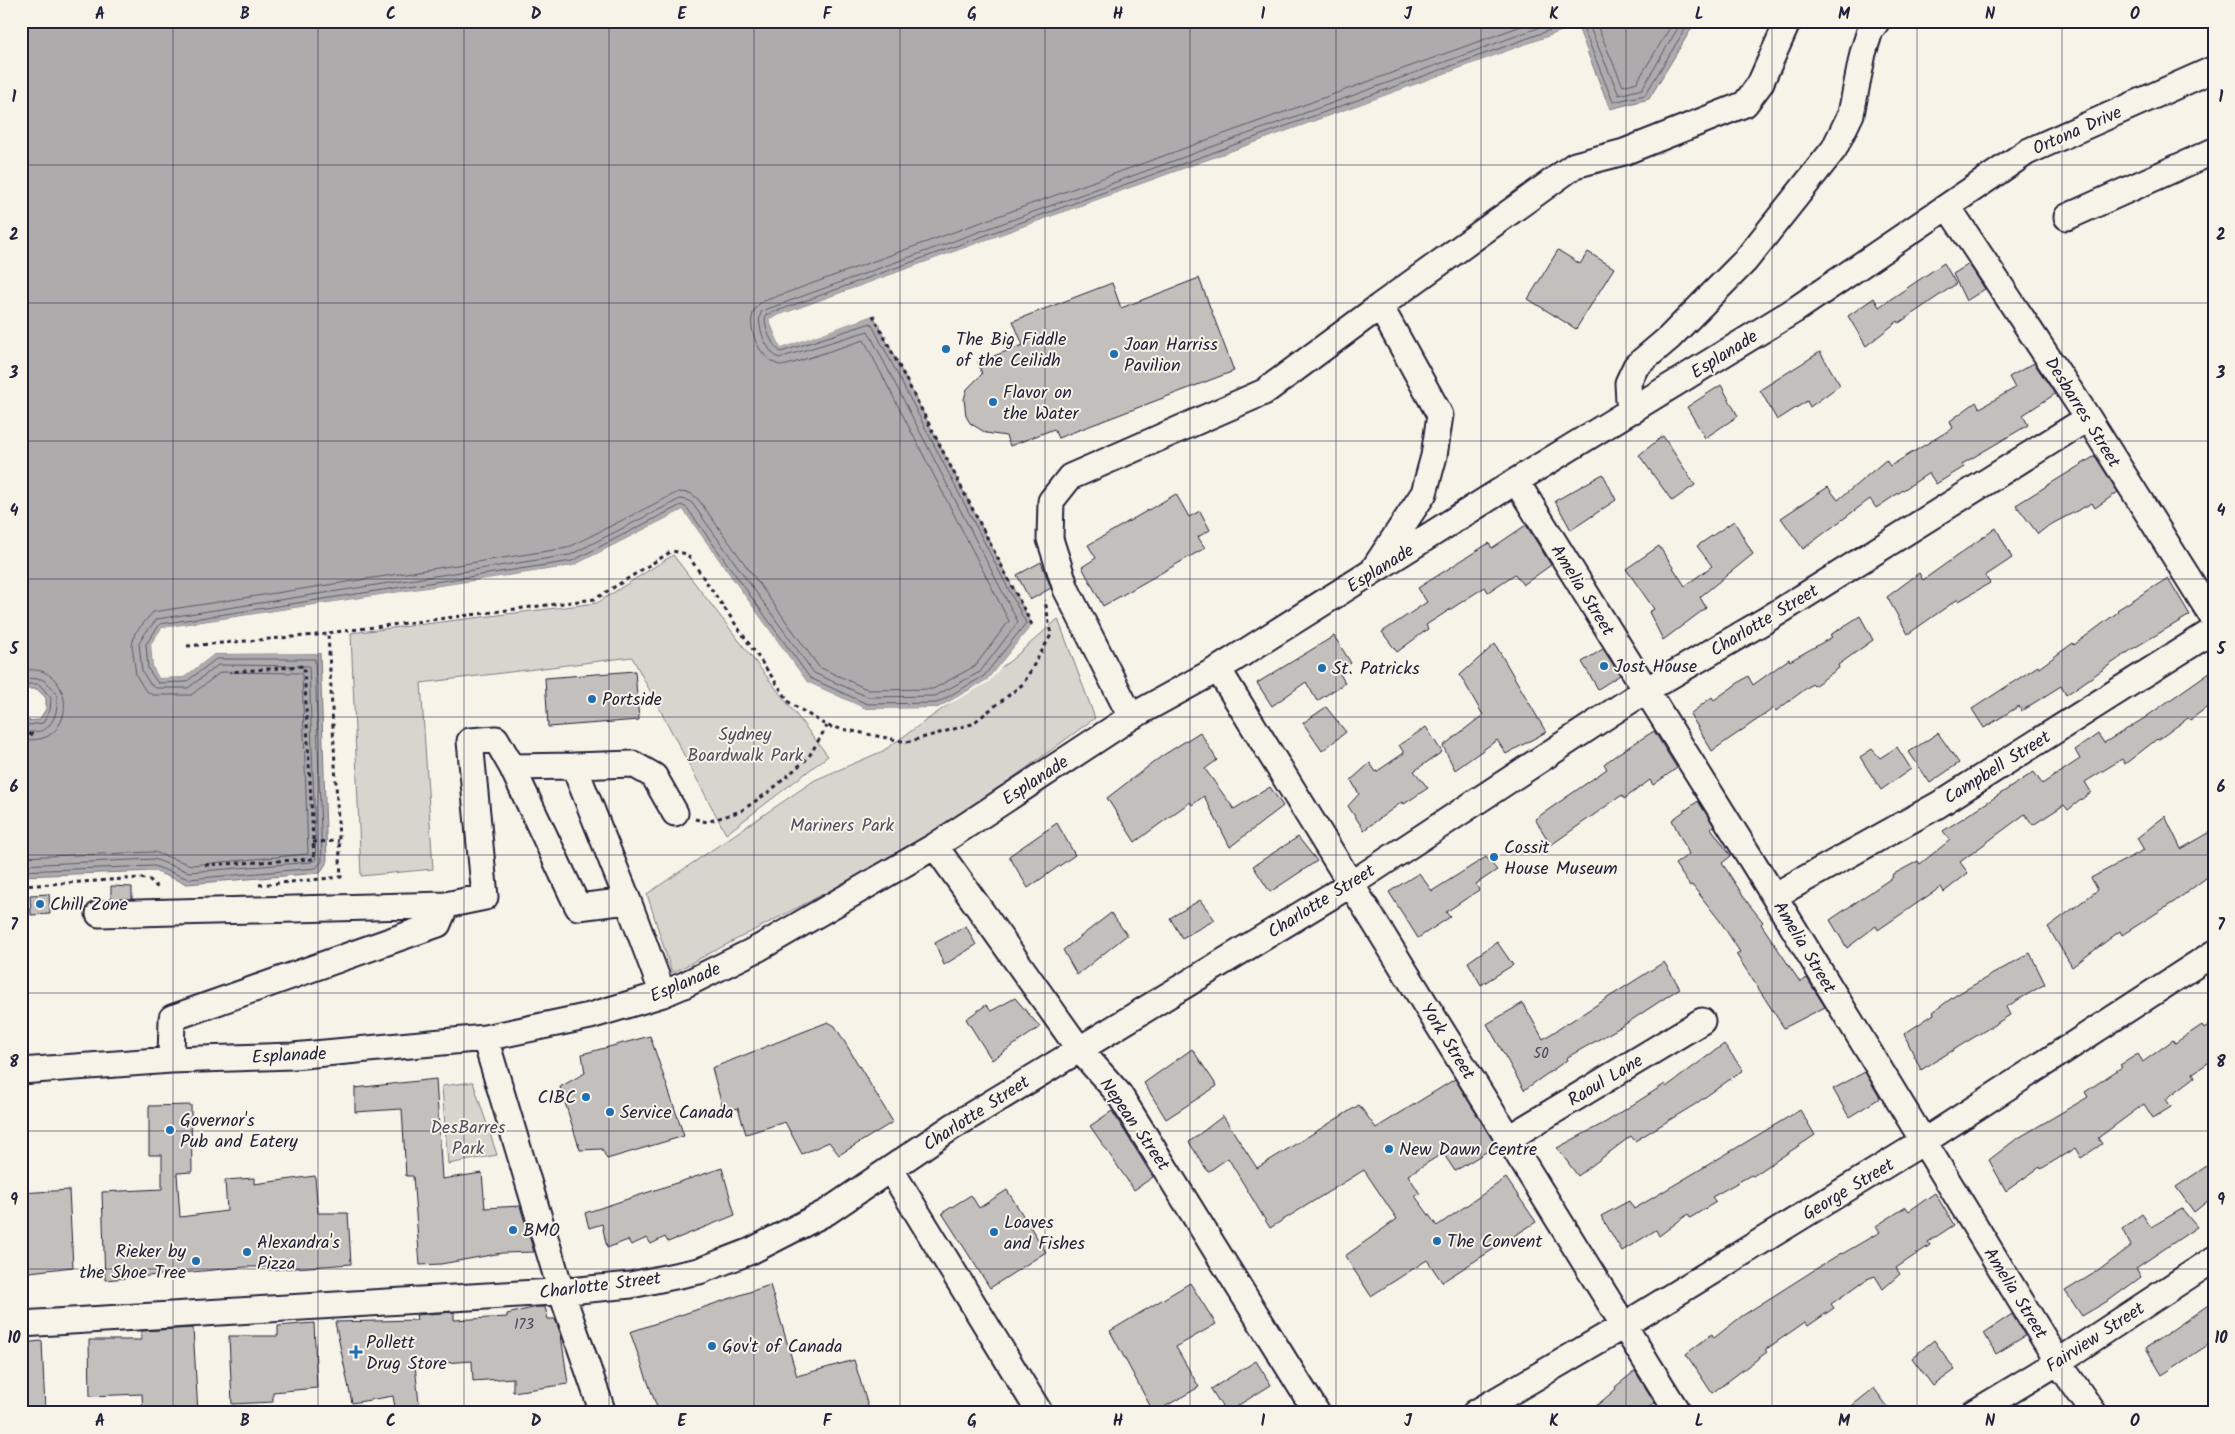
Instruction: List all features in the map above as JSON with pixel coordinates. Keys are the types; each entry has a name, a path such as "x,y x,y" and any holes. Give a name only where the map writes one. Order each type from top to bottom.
{"street":[{"path":"1131,717 1066,589 1050,538 1051,501 1070,477 1264,392 1575,165 1624,152 1745,104 1760,84 1788,21"},
{"path":"1634,410 1629,402 1628,383 1636,366 1669,338 1745,260 1834,149 1851,114 1863,53 1870,31 1877,21"},
{"name":"Ortona Drive","path":"1948,207 1974,187 2028,152 2214,68"},
{"path":"2067,217 2214,151"},
{"name":"Esplanade","path":"21,1071 171,1060 293,1056 485,1038 590,1016 663,994 759,948 935,846 1131,717 1218,669 1369,576 1516,481 1795,310 1948,207"},
{"name":"Desbarres Street","path":"1948,207 2088,418 2214,619"},
{"path":"1369,576 1424,493 1434,456 1440,416 1380,306"},
{"name":"Charlotte Street","path":"21,1324 519,1294 631,1285 699,1272 751,1251 827,1212 952,1127 1351,884 1646,690 1823,585 2088,418"},
{"name":"Amelia Street","path":"1516,481 1774,896 2058,1362 2094,1413"},
{"name":"Campbell Street","path":"1774,896 1938,805 2214,630"},
{"name":"York Street","path":"1218,669 1678,1413"},
{"path":"99,914 446,905 486,897 470,741 496,739 512,767 578,907 628,901"},
{"path":"512,767 633,764 654,776 675,813"},
{"path":"574,766 663,994"},
{"name":"Nepean Street","path":"935,846 1078,1049 1119,1094 1317,1413"},
{"path":"171,1060 172,1018 438,924 446,905"},
{"name":"George Street","path":"1475,1413 1623,1326 1923,1142 2214,953"},
{"name":"Raoul Lane","path":"1509,1138 1702,1022"},
{"path":"485,1038 561,1291 603,1413"},
{"path":"891,1170 1040,1413"},
{"name":"Fairview Street","path":"1974,1413 2058,1362 2214,1259"}],"path":[{"path":"873,315 1032,625"},
{"path":"187,646 328,634 595,599 672,551 687,554 790,702 827,726 907,742 972,724 1023,684 1050,634 1045,600 1066,589"},
{"path":"255,885 341,877 328,634"},
{"path":"205,865 314,859 304,666 230,672"},
{"path":"675,813 707,822 741,811 770,792 808,758 827,726"},
{"path":"21,735 35,734"},
{"path":"313,842 339,840"},
{"path":"21,886 140,878 150,880 163,894"}],"green space":[{"name":"Sydney Boardwalk Park","path":"673,555 828,756 726,834 632,657 421,683 433,869 361,876 351,633 597,603"},
{"name":"Mariners Park","path":"1058,619 1095,718 929,839 672,973 647,894 815,780 883,751 1010,661"},
{"name":"DesBarres Park","path":"473,1082 497,1155 448,1164 442,1086"}],"water":[{"path":"21,21 1696,21 1649,99 1610,109 1577,26 769,319 781,347 873,315 1032,625 987,680 938,708 866,709 807,682 683,510 573,566 162,628 151,644 153,667 159,678 184,677 214,654 320,653 327,862 320,873 187,884 154,871 21,876 21,721 39,720 46,709 46,698 37,689 21,689"}],"pier":[{"path":"1577,26 1587,52 1585,53 1576,29 772,321 782,344 872,313 875,315 781,348 769,319"},
{"path":"683,510 807,682 866,709 938,708 987,680 1032,625 1035,626 989,682 939,710 865,711 805,684 682,513 574,568 163,631 153,644 155,666 161,675 184,675 213,651 320,651 320,653 214,654 184,677 159,678 153,667 151,644 162,628 573,566"}],"building":[{"path":"1558,250 1580,264 1588,252 1614,268 1576,329 1528,299"},
{"path":"1944,263 1956,284 1899,323 1898,321 1866,346 1848,316 1874,298 1879,307"},
{"path":"1969,264 1985,289 1966,301 1953,274"},
{"name":"Joan Harriss Pavilion","path":"1199,278 1234,371 1058,438 1054,429 1010,446 1006,436 986,433 970,423 966,416 964,399 967,389 982,374 978,362 1023,345 1013,321 1112,283 1121,308"},
{"path":"1820,352 1840,385 1810,407 1807,401 1777,420 1760,390"},
{"path":"2034,363 2055,394 2023,415 2028,425 1962,464 1964,467 1936,484 1929,473 1876,508 1870,499 1803,549 1781,518 1828,487 1838,500 1886,460 1890,466 1953,428 1950,421 1976,402 1980,408 2015,388 2009,377"},
{"path":"1721,385 1738,416 1705,438 1687,407"},
{"path":"1663,436 1695,485 1672,501 1639,455"},
{"path":"2095,456 2118,492 2095,508 2092,503 2048,526 2038,534 2016,505"},
{"path":"1603,474 1616,500 1571,530 1555,501"},
{"path":"1176,494 1189,517 1200,511 1210,530 1198,537 1205,548 1103,606 1082,567 1096,558 1088,545"},
{"path":"1734,521 1753,554 1700,597 1706,608 1663,640 1649,612 1654,609 1626,569 1659,546 1685,586 1712,566 1697,546"},
{"path":"1526,525 1551,565 1523,585 1515,574 1488,592 1485,587 1426,625 1428,629 1397,652 1382,632 1427,602 1418,588 1489,543 1492,548"},
{"path":"1996,528 2012,558 1985,576 1990,583 1959,601 1958,599 1908,634 1887,597 1919,573 1923,580"},
{"path":"1041,562 1051,588 1030,600 1017,575"},
{"path":"2168,578 2190,615 2134,648 2066,695 2061,686 2021,711 2019,706 1984,728 1972,709 2038,666 2039,668 2073,643 2074,645 2118,612 2117,610"},
{"path":"1860,616 1873,640 1838,665 1839,668 1814,686 1812,684 1776,711 1774,708 1712,751 1690,714 1712,697 1714,700 1748,676 1753,685 1789,659 1790,661 1832,637 1830,635"},
{"path":"1334,636 1351,663 1339,672 1345,683 1317,701 1306,682 1272,706 1257,683"},
{"path":"1495,644 1546,732 1506,754 1497,740 1455,770 1443,746 1483,715 1460,675"},
{"name":"Jost House","path":"1603,649 1620,675 1598,689 1582,662"},
{"path":"2214,669 2214,702 2190,720 2188,718 2157,739 2125,764 2122,759 2085,782 2091,792 2068,810 2064,805 2033,825 2025,814 1960,862 1968,873 1944,892 1941,887 1878,930 1876,926 1847,948 1830,920 1893,877 1892,875 1918,861 1920,864 1950,840 1943,831 2034,772 2042,784 2080,759 2075,750 2098,734 2104,743 2143,719"},
{"name":"Portside","path":"635,671 639,720 548,727 545,678"},
{"path":"1326,707 1346,732 1322,751 1303,723"},
{"path":"1426,727 1442,752 1414,771 1428,788 1404,804 1402,802 1364,830 1348,806 1359,794 1351,780 1370,763 1376,772 1404,753 1399,745"},
{"path":"1654,731 1677,768 1653,785 1650,780 1624,799 1622,795 1551,845 1535,819 1607,769 1604,764"},
{"path":"1200,732 1217,760 1205,769 1234,809 1270,787 1283,806 1230,847 1204,796 1192,805 1190,802 1135,842 1107,798 1162,756"},
{"path":"1938,733 1959,763 1930,783 1909,752"},
{"path":"1897,747 1911,769 1881,790 1860,757 1872,749 1880,758"},
{"path":"1698,801 1714,826 1711,828 1731,856 1722,863 1763,922 1761,924 1800,982 1807,978 1825,1007 1784,1028 1736,954 1740,952 1720,921 1692,885 1690,886 1675,864 1689,854 1672,820"},
{"path":"2165,816 2181,849 2214,830 2214,872 2174,902 2122,935 2120,931 2072,967 2048,927 2098,890 2091,878 2144,850 2137,838"},
{"path":"1057,823 1075,855 1028,888 1009,856"},
{"path":"1298,837 1317,861 1270,892 1253,866"},
{"path":"1486,857 1497,870 1476,884 1479,890 1446,912 1450,917 1418,938 1389,892 1419,873 1432,891"},
{"path":"111,886 132,887 132,899 111,899"},
{"name":"Chill Zone","path":"49,894 50,914 31,915 30,895"},
{"path":"1200,900 1215,920 1182,938 1170,918"},
{"path":"1111,913 1127,935 1077,975 1063,950"},
{"path":"966,926 976,945 944,965 935,943"},
{"path":"1497,942 1513,965 1481,985 1468,962"},
{"path":"2030,953 2045,984 2006,1007 2010,1015 1921,1070 1904,1034 1934,1014 1933,1012 1956,995"},
{"path":"1664,962 1680,988 1624,1025 1566,1058 1567,1060 1524,1090 1487,1024 1523,1003 1543,1039"},
{"path":"1015,998 1040,1027 992,1060 966,1019 986,1005 991,1011"},
{"path":"828,1022 835,1026 893,1122 839,1155 829,1142 802,1154 785,1122 746,1134 738,1108 724,1113 712,1068"},
{"path":"2214,1022 2214,1059 2193,1073 2195,1077 2166,1099 2171,1107 2153,1118 2144,1104 2098,1138 2102,1144 2081,1158 2075,1148 2041,1169 2040,1167 2006,1191 1989,1160 2015,1140 2088,1097 2085,1092 2122,1067 2120,1065 2138,1054 2143,1062 2173,1040 2175,1043 2202,1025 2204,1029"},
{"path":"650,1036 684,1136 607,1159 602,1149 580,1150 560,1087 585,1073 582,1054"},
{"path":"1724,1044 1743,1070 1694,1105 1635,1141 1631,1136 1578,1176 1557,1148 1606,1122 1665,1084 1666,1087"},
{"path":"1192,1049 1217,1086 1166,1119 1144,1083"},
{"path":"1865,1072 1880,1098 1849,1117 1833,1089"},
{"path":"436,1079 442,1179 482,1173 485,1208 520,1206 534,1252 502,1253 441,1264 420,1265 413,1176 406,1176 402,1109 355,1112 355,1088"},
{"path":"1455,1079 1496,1146 1455,1171 1443,1153 1408,1175 1420,1194 1415,1196 1437,1226 1506,1178 1536,1222 1442,1282 1427,1260 1371,1296 1345,1256 1397,1219 1364,1170 1270,1228 1228,1158 1208,1172 1189,1142 1223,1116 1257,1168 1359,1105 1376,1128"},
{"path":"191,1105 192,1172 177,1173 180,1217 227,1211 225,1180 254,1178 254,1184 315,1176 318,1213 348,1213 351,1264 268,1270 268,1267 246,1267 105,1280 102,1192 162,1189 162,1155 149,1155 149,1106"},
{"path":"1800,1110 1815,1135 1753,1176 1751,1175 1712,1197 1716,1202 1690,1218 1688,1214 1659,1236 1656,1230 1622,1251 1601,1216 1629,1201 1634,1209"},
{"path":"1112,1111 1153,1177 1134,1190 1090,1126"},
{"path":"2214,1161 2214,1196 2194,1212 2176,1187"},
{"path":"722,1168 735,1215 668,1242 665,1237 651,1244 647,1238 631,1245 628,1240 607,1248 602,1224 589,1228 585,1213"},
{"path":"69,1190 73,1267 21,1273 21,1193"},
{"name":"Loaves and Fishes","path":"1007,1190 1046,1252 990,1288 942,1213 971,1195 979,1208"},
{"path":"1935,1193 1954,1225 1928,1242 1930,1245 1896,1268 1900,1274 1883,1289 1875,1276 1867,1279 1831,1304 1834,1308 1808,1326 1805,1322 1765,1350 1767,1352 1712,1393 1686,1354 1712,1334 1714,1338 1742,1316 1841,1253 1880,1232 1876,1226 1906,1207 1909,1211"},
{"path":"2182,1209 2197,1227 2136,1268 2141,1277 2111,1299 2082,1316 2065,1291 2098,1271 2131,1246 2122,1229 2142,1214 2151,1227"},
{"path":"1190,1283 1216,1324 1176,1347 1199,1387 1154,1413 1110,1331"},
{"name":"Gov't of Canada","path":"770,1285 797,1376 854,1360 870,1413 659,1413 630,1332"},
{"path":"2214,1301 2214,1341 2162,1375 2146,1348"},
{"path":"545,1307 548,1319 555,1319 561,1335 568,1384 513,1392 513,1378 473,1381 472,1361 415,1365 420,1413 396,1413 393,1396 352,1403 335,1322 417,1320 416,1315 454,1312 454,1320 507,1317 507,1314"},
{"path":"2012,1314 2025,1336 1996,1354 1984,1333"},
{"path":"314,1323 317,1388 273,1392 273,1402 232,1404 229,1336 278,1336 278,1326"},
{"path":"193,1328 198,1413 143,1413 142,1394 90,1396 89,1340 141,1340 141,1331"},
{"path":"1934,1340 1955,1370 1933,1386 1912,1358"},
{"path":"42,1341 45,1410 21,1412 21,1343"},
{"path":"1256,1361 1271,1385 1226,1413 1211,1389"},
{"path":"1635,1371 1655,1403 1640,1413 1588,1413 1616,1389 1615,1387"},
{"path":"1874,1388 1892,1413 1843,1413"}],"place":[{"name":"The Big Fiddle of the Ceilidh","path":"946,349"},
{"name":"Joan Harriss Pavilion","path":"1114,354"},
{"name":"Flavor on the Water","path":"993,402"},
{"name":"Jost House","path":"1604,666"},
{"name":"St. Patricks","path":"1322,668"},
{"name":"Portside","path":"592,699"},
{"name":"Cossit House Museum","path":"1494,857"},
{"name":"Chill Zone","path":"40,904"},
{"name":"CIBC","path":"586,1097"},
{"name":"Service Canada","path":"610,1112"},
{"name":"Governor's Pub and Eatery","path":"170,1130"},
{"name":"New Dawn Centre","path":"1389,1149"},
{"name":"BMO","path":"513,1230"},
{"name":"Loaves and Fishes","path":"994,1232"},
{"name":"The Convent","path":"1437,1241"},
{"name":"Alexandra's Pizza","path":"247,1252"},
{"name":"Rieker by the Shoe Tree","path":"196,1261"},
{"name":"Gov't of Canada","path":"712,1346"},
{"name":"Pollett Drug Store","path":"356,1352"}]}
